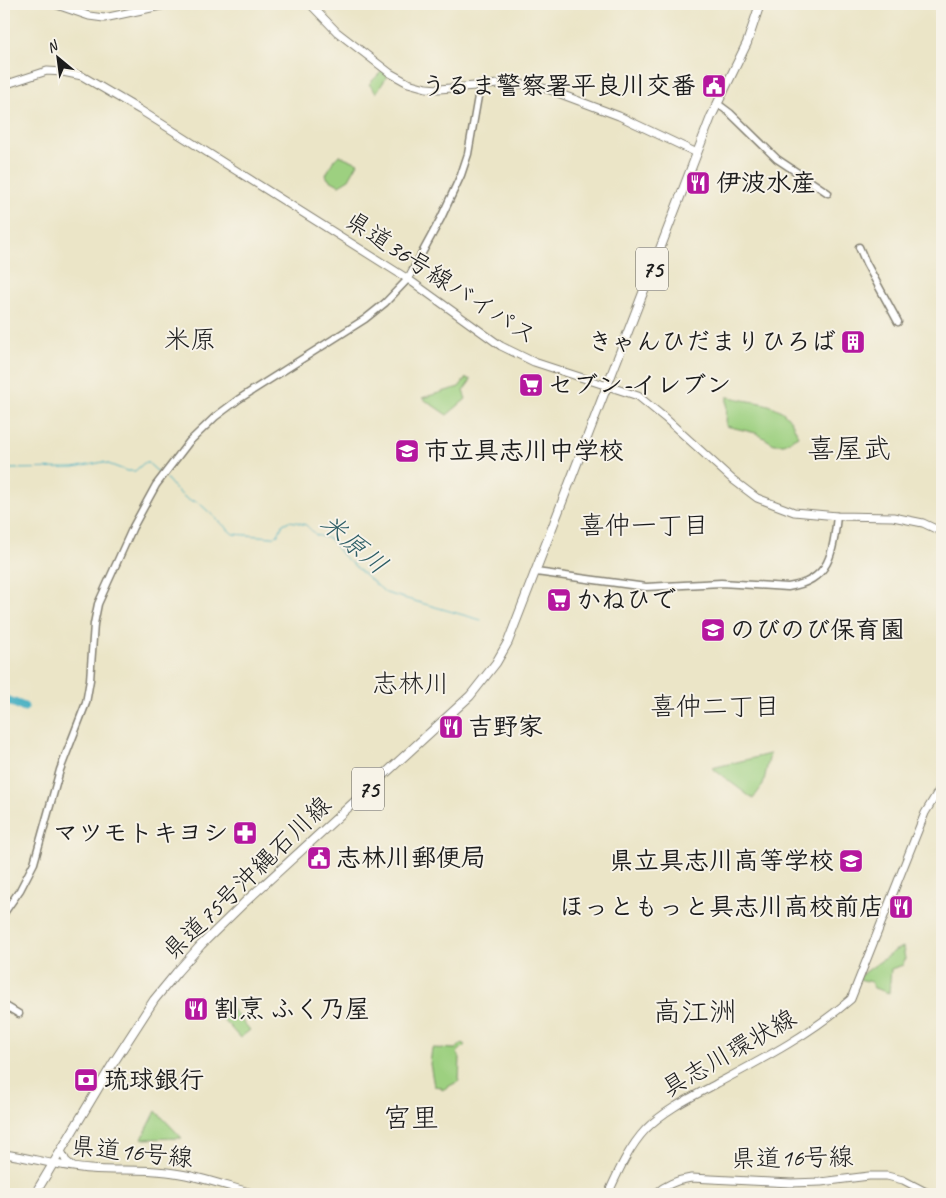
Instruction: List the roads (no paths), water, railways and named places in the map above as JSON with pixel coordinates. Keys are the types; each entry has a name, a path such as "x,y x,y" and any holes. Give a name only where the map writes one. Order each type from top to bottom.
{"main road":[{"path":"54,4 89,16 104,18 170,4"},
{"path":"310,4 337,32 390,73 408,83 426,88 519,84 547,89 619,116 697,153"},
{"name":"県道75号沖縄石川線","path":"35,1194 149,1007 177,972 201,945 244,904 470,696 485,679 503,653 697,153 748,42 760,4"},
{"name":"県道36号線バイパス","path":"4,85 47,71 82,76 140,110 408,279 501,346 534,362 638,396 757,498 794,512 837,516 893,516 923,523 942,532"},
{"name":"具志川環状線","path":"608,1194 621,1166 637,1140 647,1128 669,1110 778,1050 836,1012 851,999 924,812 942,785"},
{"path":"61,1151 66,1161 72,1167"},
{"name":"県道16号線","path":"4,1154 72,1167 172,1172 202,1178 256,1194"},
{"name":"県道16号線","path":"655,1194 670,1183 691,1178 791,1183 880,1176 903,1180 930,1194"}],"street":[{"path":"4,913 20,890 34,863 60,770 86,703 90,680 94,624 98,604 133,528 156,486 184,448 216,417 239,399 365,319 385,303 408,279 438,224 461,175 470,142 480,85"},
{"path":"718,104 730,113 777,159 828,193"},
{"path":"859,247 898,322"},
{"path":"536,572 646,587 720,583 788,587 807,583 825,566 829,558 837,516"},
{"path":"4,1005 19,1014"}],"waterway":[{"name":"米原川","path":"4,469 74,468 103,462 127,471 135,471 144,463 148,463 158,472"},
{"name":"米原川","path":"167,479 176,490 188,500 198,502 233,534 272,537 278,535 283,524 289,521 306,525 316,535 330,539 343,556 386,593 481,620"},
{"path":"4,699 24,707"}],"place":[{"name":"うるま警察署平良川交番","path":"714,86"},
{"name":"伊波水産","path":"698,183"},
{"name":"きゃんひだまりひろば","path":"853,342"},
{"name":"セブン-イレブン","path":"531,385"},
{"name":"市立具志川中学校","path":"407,451"},
{"name":"かねひで","path":"559,600"},
{"name":"のびのび保育園","path":"713,630"},
{"name":"吉野家","path":"451,727"},
{"name":"マツモトキヨシ","path":"245,833"},
{"name":"志林川郵便局","path":"319,858"},
{"name":"県立具志川高等学校","path":"851,861"},
{"name":"ほっともっと具志川高校前店","path":"901,907"},
{"name":"割烹 ふく乃屋","path":"196,1009"},
{"name":"琉球銀行","path":"86,1080"}],"district":[{"name":"米原","path":"190,339"},
{"name":"喜屋武","path":"849,448"},
{"name":"喜仲一丁目","path":"644,525"},
{"name":"志林川","path":"411,683"},
{"name":"喜仲二丁目","path":"715,706"},
{"name":"高江洲","path":"695,1011"},
{"name":"宮里","path":"411,1117"}]}
